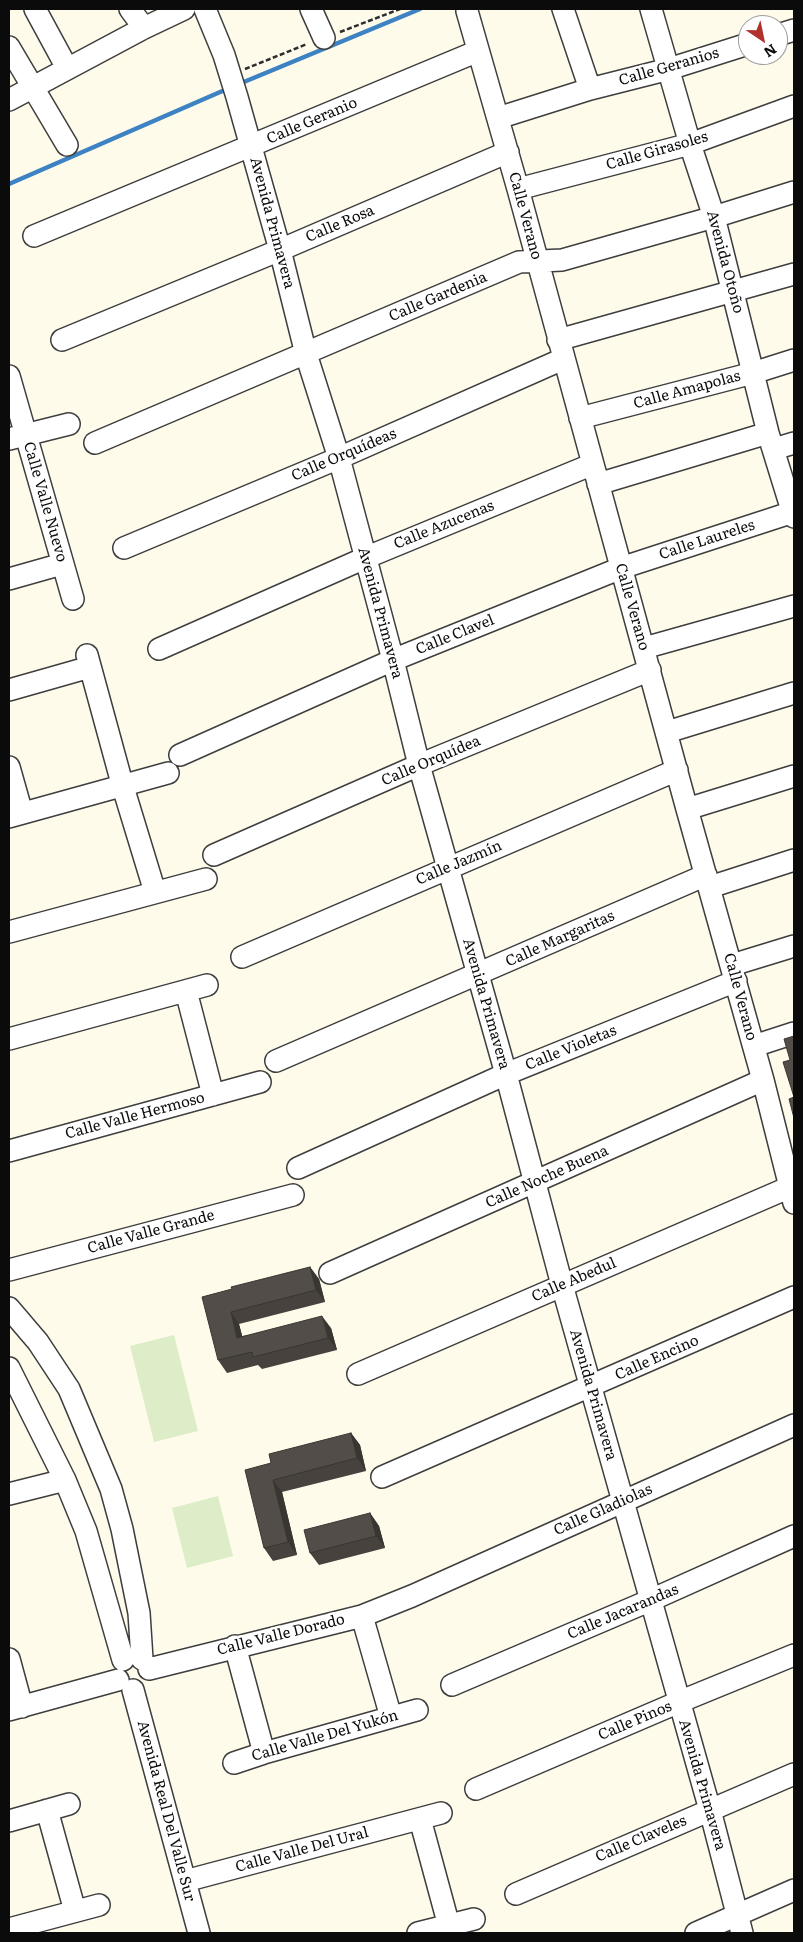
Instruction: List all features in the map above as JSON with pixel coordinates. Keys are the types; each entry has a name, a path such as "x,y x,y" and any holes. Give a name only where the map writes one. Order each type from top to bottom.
{"street":[{"path":"35,9 67,68"},
{"path":"130,9 144,28"},
{"path":"9,100 67,68 184,9"},
{"name":"Avenida Primavera","path":"205,9 224,55 238,97 306,354 339,458 394,660 419,765 506,1074 562,1285 710,1810 740,1924"},
{"path":"311,9 324,38"},
{"path":"563,9 590,89"},
{"name":"Avenida Otoño","path":"651,9 690,144 714,217 771,441 794,515"},
{"name":"Calle Verano","path":"467,11 508,152 687,809 734,973 792,1195"},
{"path":"9,47 67,145"},
{"name":"Calle Geranios","path":"498,118 590,89 669,69 738,47"},
{"name":"Calle Geranio","path":"34,236 478,51"},
{"name":"Calle Girasoles","path":"518,190 690,144 794,106"},
{"name":"Calle Rosa","path":"62,340 280,250 508,152"},
{"name":"Calle Gardenia","path":"94,443 519,262 562,260 794,192"},
{"name":"Calle Orquídeas","path":"124,548 339,458 561,350 734,290 794,274"},
{"name":"Calle Amapolas","path":"580,418 753,373 794,360"},
{"name":"Calle Valle Nuevo","path":"9,376 17,437 73,599"},
{"path":"17,437 69,424"},
{"name":"Calle Azucenas","path":"159,648 366,558 595,474 771,441 794,443"},
{"name":"Calle Laureles","path":"621,568 794,515"},
{"path":"9,579 62,564"},
{"name":"Calle Clavel","path":"180,755 394,660 621,568"},
{"path":"644,648 794,606"},
{"path":"9,690 88,661 155,892"},
{"name":"Calle Orquídea","path":"214,855 419,765 650,670"},
{"path":"667,732 794,693"},
{"path":"9,767 15,815 123,787 168,773"},
{"name":"Calle Jazmín","path":"242,957 677,770"},
{"path":"687,809 794,776"},
{"name":"Calle Margaritas","path":"276,1061 478,975 708,881 794,860"},
{"path":"9,932 206,879"},
{"name":"Calle Violetas","path":"298,1168 794,946"},
{"path":"9,1039 207,985"},
{"path":"186,991 213,1095"},
{"path":"754,1046 794,1033"},
{"name":"Calle Noche Buena","path":"330,1273 763,1080"},
{"name":"Calle Valle Hermoso","path":"9,1151 260,1082"},
{"name":"Calle Valle Grande","path":"9,1270 293,1195"},
{"name":"Calle Abedul","path":"358,1374 562,1285 792,1195"},
{"name":"Calle Encino","path":"382,1477 591,1388 794,1297"},
{"name":"Avenida Real Del Valle Sur","path":"9,1308 38,1342 69,1389 111,1489 122,1529 139,1613 133,1671"},
{"name":"Avenida Real Del Valle Sur","path":"12,1380 65,1480 86,1531 133,1671 199,1933"},
{"name":"Calle Gladiolas","path":"412,1596 622,1500 794,1425"},
{"path":"9,1494 65,1480"},
{"name":"Calle Jacarandas","path":"452,1685 651,1600 794,1536"},
{"name":"Calle Valle Dorado","path":"15,1708 133,1671 362,1616 412,1596"},
{"path":"362,1616 391,1717"},
{"path":"235,1646 264,1753"},
{"name":"Calle Pinos","path":"476,1789 794,1655"},
{"path":"9,1659 15,1708"},
{"name":"Calle Valle Del Yukón","path":"234,1763 417,1710"},
{"name":"Calle Claveles","path":"516,1894 794,1774"},
{"path":"9,1820 69,1804"},
{"path":"47,1810 75,1911"},
{"name":"Calle Valle Del Ural","path":"185,1882 441,1813"},
{"path":"420,1819 449,1926"},
{"path":"696,1933 740,1924 794,1890"},
{"path":"9,1929 99,1905"},
{"path":"418,1933 474,1919"}],"green space":[{"path":"174,1335 198,1431 154,1442 130,1346"},
{"path":"218,1496 233,1556 187,1568 172,1508"}],"building":[{"path":"794,1036 794,1097 783,1062 790,1060 784,1039"},
{"path":"794,1097 794,1118 789,1099"},
{"path":"310,1267 316,1290 231,1312 237,1338 322,1316 328,1338 253,1357 252,1352 218,1360 202,1297 232,1289 231,1287"},
{"path":"351,1433 357,1458 273,1480 288,1542 264,1548 245,1470 271,1463 269,1454"},
{"path":"370,1513 376,1536 310,1553 304,1530"}],"waterway":[{"path":"239,84 420,9"},
{"path":"9,184 227,89"}]}
